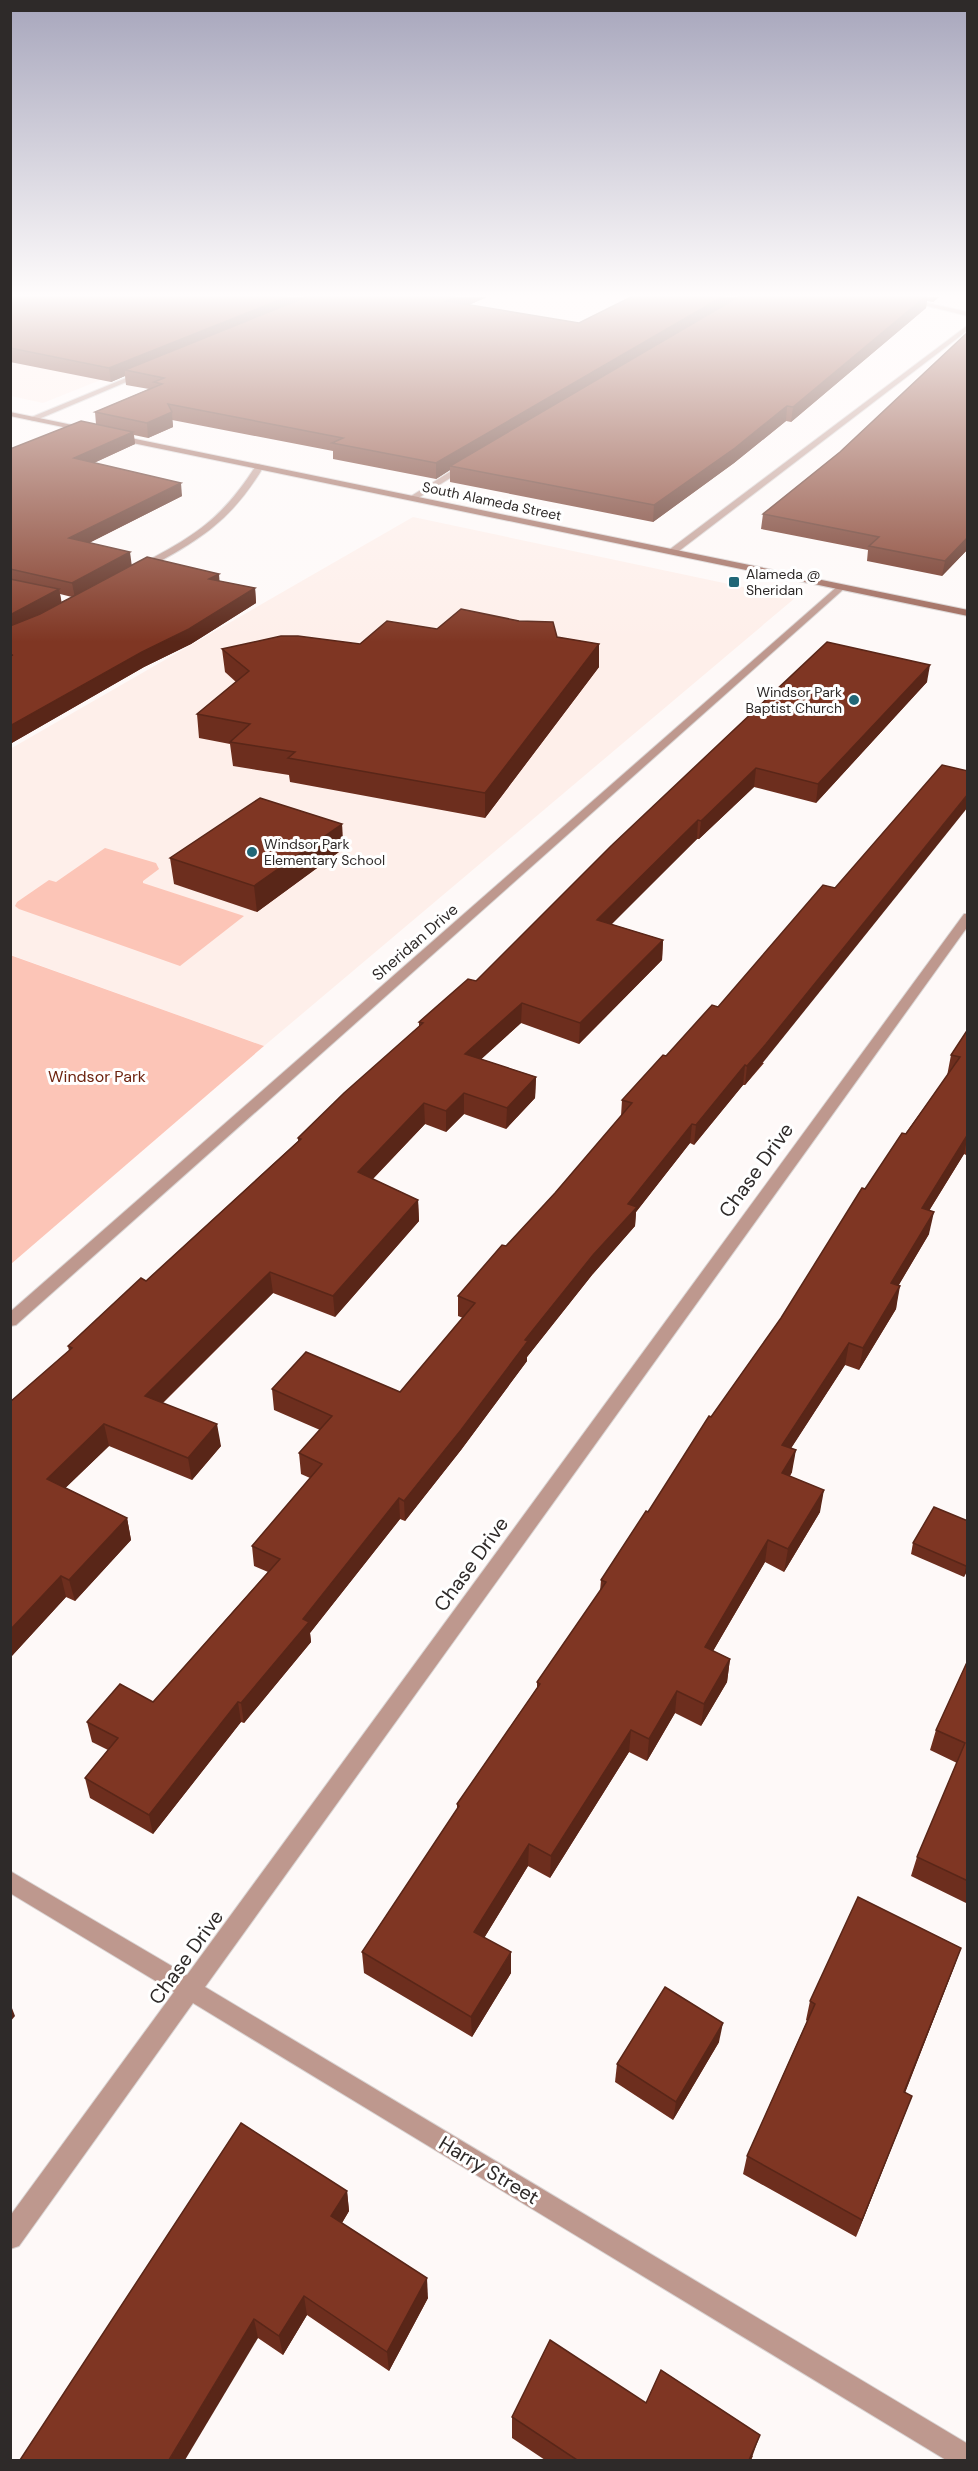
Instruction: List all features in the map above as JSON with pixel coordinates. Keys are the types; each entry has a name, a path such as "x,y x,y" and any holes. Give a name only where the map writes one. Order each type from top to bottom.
{"main road":[{"path":"10,414 98,433"},
{"name":"South Alameda Street","path":"109,435 968,613"}],"street":[{"path":"32,419 48,412"},
{"path":"672,552 856,412"},
{"path":"412,498 474,461"},
{"path":"127,576 198,537 218,522 248,489 260,466"},
{"name":"Sheridan Drive","path":"10,1321 842,587"},
{"name":"Chase Drive","path":"10,2237 968,917"},
{"name":"Harry Street","path":"10,1881 967,2459"}],"shaded area":[{"name":"Windsor Park Elementary School","path":"413,517 795,598 264,1046 11,955 10,749"}],"green space":[{"path":"105,848 156,863 159,869 143,883 244,916 180,966 15,906 17,902 49,880 56,882"},
{"name":"Windsor Park","path":"10,955 264,1046 11,1264 10,1264"}],"building":[{"path":"96,412 171,412 147,423"},
{"path":"211,412 523,412 436,463 332,443 343,438"},
{"path":"541,412 779,412 735,448 654,505 450,466"},
{"path":"882,412 968,412 968,537 945,561 869,546 879,537 763,514 840,452"},
{"path":"81,421 133,432 74,458 181,483 69,538 130,552 72,583 10,569 10,449"},
{"path":"147,557 219,574 209,579 255,588 189,629 142,652 10,726 10,656 13,655 10,655 10,626 40,614"},
{"path":"10,579 59,589 10,615"},
{"path":"461,609 519,621 553,622 557,637 599,644 485,793 288,758 295,752 230,742 250,724 197,714 249,671 222,649 281,636 360,644 387,621 437,629"},
{"path":"827,642 930,665 818,784 756,768 701,821 698,820 597,920 663,940 580,1023 522,1003 465,1054 536,1077 507,1108 464,1093 446,1111 424,1103 358,1172 418,1200 333,1296 270,1272 145,1396 217,1424 188,1458 104,1424 47,1479 127,1518 69,1580 61,1576 10,1630 10,1402 72,1348 68,1346 141,1278 146,1281 301,1139 298,1138 344,1093 423,1023 419,1022 468,979 476,981 611,846"},
{"path":"942,765 968,771 968,794 766,1044 747,1066 745,1065 696,1125 692,1124 628,1204 637,1207 593,1255 525,1340 528,1341 461,1430 404,1501 399,1498 303,1619 309,1622 241,1703 238,1702 149,1815 85,1778 118,1738 87,1722 120,1684 153,1702 280,1559 252,1546 322,1464 299,1453 332,1416 272,1389 306,1352 400,1392 475,1303 458,1296 502,1245 506,1246 555,1193 632,1103 622,1100 712,1005 718,1007 823,885 835,888"},
{"path":"260,798 342,824 254,886 170,858"},
{"path":"968,1029 968,1134 922,1208 934,1212 891,1283 900,1286 863,1348 849,1343 782,1445 796,1450 782,1473 824,1490 788,1549 768,1540 705,1647 730,1659 704,1704 677,1691 649,1739 631,1730 551,1856 529,1844 474,1932 511,1952 471,2017 362,1952 459,1806 457,1804 540,1684 537,1682 606,1582 601,1580 646,1511 648,1512 709,1416 711,1417 781,1318 862,1188 865,1189 902,1133 906,1134 960,1057 951,1055"},
{"path":"934,1507 968,1521 968,1564 966,1566 913,1543"},
{"path":"968,1660 968,1881 917,1857 965,1743 936,1730"},
{"path":"858,1897 961,1948 904,2092 912,2096 862,2220 747,2156 815,2004 810,2001"},
{"path":"665,1987 723,2023 676,2102 617,2064"},
{"path":"241,2123 347,2191 331,2216 427,2278 387,2352 304,2296 279,2336 254,2319 169,2460 20,2460"},
{"path":"550,2340 646,2403 661,2370 760,2435 749,2460 577,2460 512,2417"}],"place":[{"name":"Alameda @ Sheridan","path":"734,582"},
{"name":"Windsor Park Baptist Church","path":"854,700"},
{"name":"Windsor Park Elementary School","path":"252,852"}]}
